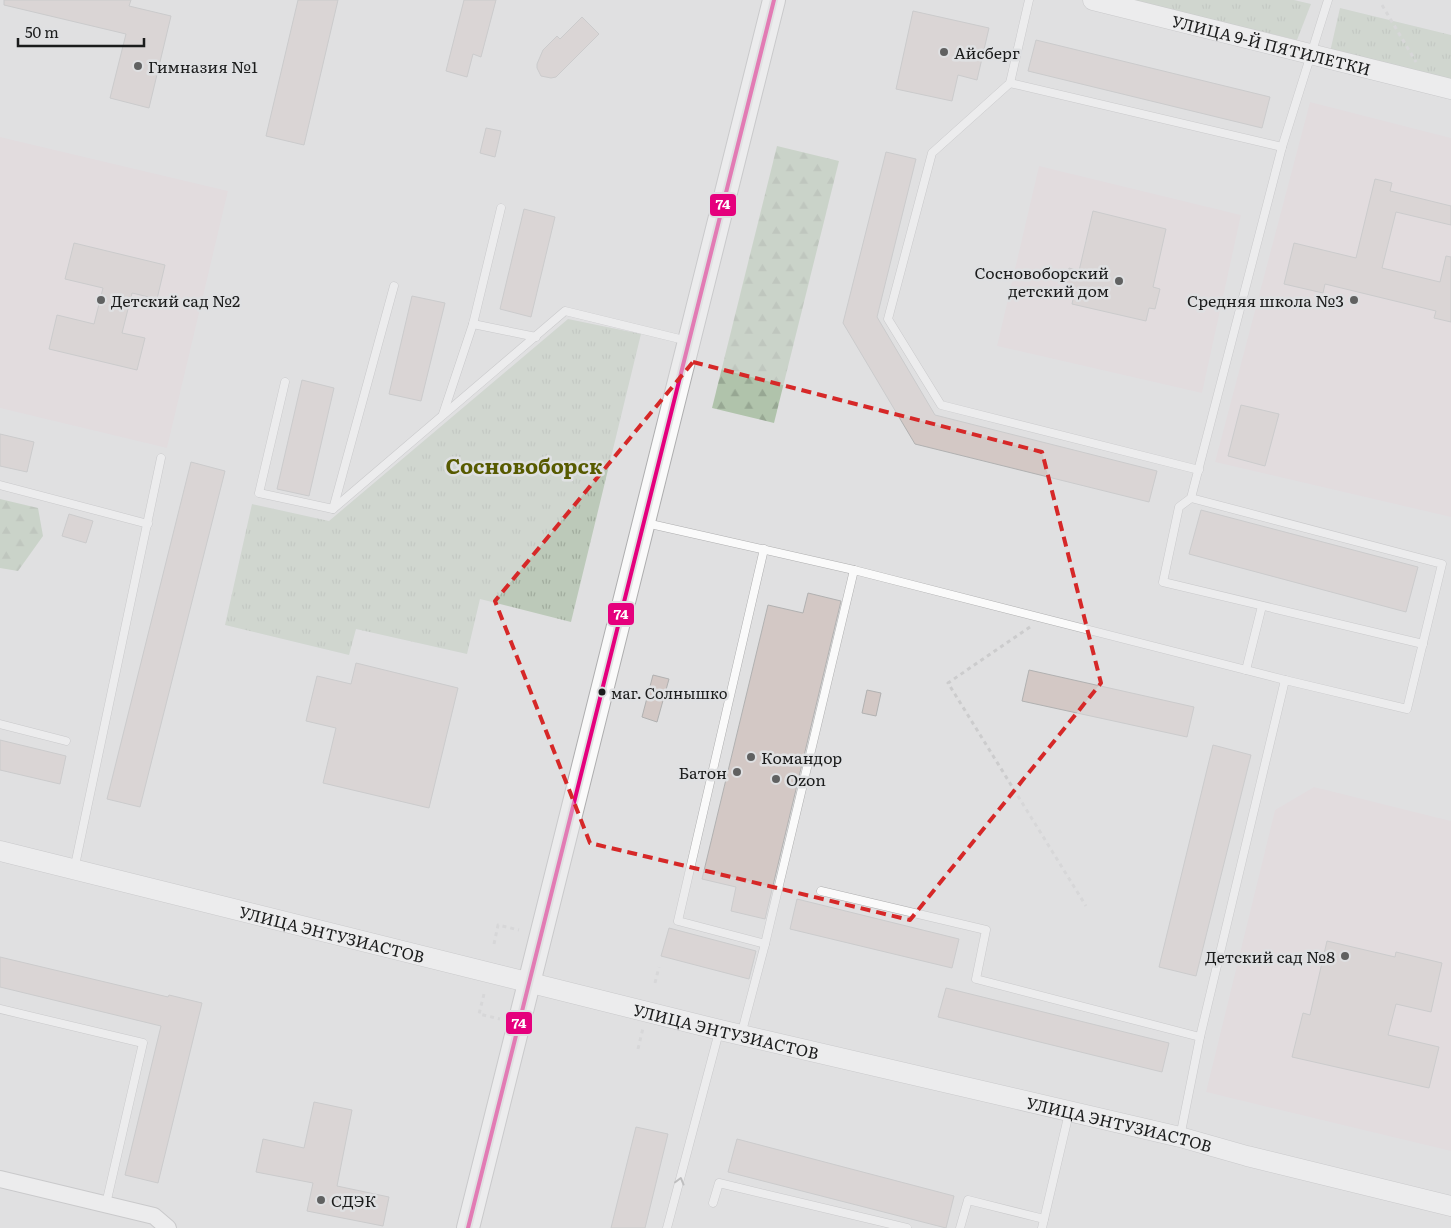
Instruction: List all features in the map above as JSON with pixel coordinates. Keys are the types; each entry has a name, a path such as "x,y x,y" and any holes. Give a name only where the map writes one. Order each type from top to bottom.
{"main road":[{"path":"468,1228 774,0"}],"street":[{"name":"УЛИЦА 9-Й ПЯТИЛЕТКИ","path":"1093,0 1451,89"},
{"name":"УЛИЦА ЭНТУЗИАСТОВ","path":"0,851 720,1030 1180,1136 1247,1156 1451,1206"},
{"path":"0,1179 154,1216 168,1228"}],"lane":[{"path":"1029,0 1010,83 932,153 888,319 941,405 1199,470"},
{"path":"1328,0 1282,147 1191,498 1179,507 1163,582 1423,644"},
{"path":"1010,83 1282,147"},
{"path":"443,414 473,324 501,208"},
{"path":"333,509 394,286"},
{"path":"333,509 565,312 689,342"},
{"path":"473,324 536,337"},
{"path":"285,382 259,493 333,509"},
{"path":"74,870 161,458"},
{"path":"0,485 148,524"},
{"path":"644,523 854,570 1285,680 1407,709 1442,564 1191,498"},
{"path":"764,549 678,921 765,944"},
{"path":"741,1035 765,944 854,570"},
{"path":"1246,670 1262,606"},
{"path":"1180,1136 1200,1036 1285,680"},
{"path":"0,724 66,741"},
{"path":"821,891 986,930 976,979 1200,1036"},
{"path":"0,1009 143,1042 106,1204"},
{"path":"667,1228 720,1030"},
{"path":"1042,1228 1070,1111"},
{"path":"712,1203 719,1182 907,1228"},
{"path":"960,1228 968,1200 1044,1219"}],"path":[{"path":"1382,5 1428,83"},
{"path":"1042,618 948,683 1086,906"},
{"path":"494,944 498,925 520,930"},
{"path":"654,983 659,967"},
{"path":"484,994 479,1014 504,1020"},
{"path":"638,1049 643,1027"}],"highlighted area":[{"path":"693,362 1042,452 1101,683 910,920 590,843 495,601"}],"shaded area":[{"name":"Средняя школа №3","path":"1310,102 1451,138 1451,517 1215,462"},
{"name":"Детский сад №2","path":"0,137 228,191 167,448 0,408"},
{"name":"Сосновоборский детский дом","path":"1039,166 1241,215 1202,393 997,346"},
{"name":"Детский сад №8","path":"1314,787 1451,821 1451,1151 1206,1092 1275,810"}],"green space":[{"path":"1130,0 1294,0 1311,4 1297,40"},
{"path":"1340,8 1451,35 1451,81 1330,52"},
{"path":"777,146 839,161 774,423 712,408"},
{"path":"568,319 641,334 571,622 480,599 467,654 356,629 349,655 225,625 252,504 329,521"},
{"path":"0,499 38,508 43,536 18,571 0,568"}],"building":[{"name":"Гимназия №1","path":"4,0 131,0 129,6 171,16 149,108 110,98 126,34 4,5"},
{"path":"298,0 338,0 304,145 266,136"},
{"path":"464,0 496,0 481,57 473,54 467,77 446,71"},
{"name":"Айсберг","path":"913,11 989,28 977,80 958,75 952,101 896,89"},
{"path":"582,17 599,34 556,77 541,76 537,64 543,50 557,36 560,39"},
{"path":"1036,40 1270,97 1262,128 1028,71"},
{"path":"486,128 501,131 495,157 480,153"},
{"path":"886,152 916,159 877,317 935,415 1157,471 1149,502 915,444 843,323"},
{"path":"1375,179 1392,183 1390,191 1451,206 1451,225 1396,212 1382,268 1440,282 1446,256 1451,257 1451,322 1434,318 1436,311 1325,284 1323,293 1284,284 1294,243 1356,258"},
{"path":"524,209 555,217 531,317 500,309"},
{"name":"Сосновоборский детский дом","path":"1093,211 1166,229 1153,287 1160,289 1155,309 1149,308 1146,321 1072,304 1075,290 1065,288 1069,268 1079,271"},
{"path":"74,243 165,265 157,299 132,293 122,333 145,338 137,370 49,349 57,315 94,324 103,288 65,279"},
{"path":"412,296 445,303 421,401 389,394"},
{"path":"302,380 334,388 309,496 277,489"},
{"path":"1241,405 1279,414 1265,466 1228,456"},
{"path":"0,434 34,442 27,472 0,466"},
{"path":"191,462 225,471 140,807 107,799"},
{"path":"1201,510 1418,567 1406,612 1189,554"},
{"path":"69,514 93,521 86,543 62,536"},
{"path":"808,593 841,601 765,919 731,911 736,887 702,879 768,605 803,613"},
{"path":"356,663 458,688 429,808 323,783 336,728 306,721 317,676 351,684"},
{"path":"1029,670 1194,707 1187,737 1022,701"},
{"path":"653,675 669,679 657,722 642,717"},
{"path":"867,690 881,693 876,716 862,713"},
{"path":"0,740 66,756 60,784 0,770"},
{"path":"1213,745 1251,755 1196,976 1159,967"},
{"path":"797,899 959,939 952,968 790,929"},
{"path":"669,928 756,951 749,979 661,956"},
{"path":"1327,941 1395,957 1396,952 1442,963 1431,1012 1396,1004 1388,1035 1439,1047 1429,1088 1292,1057 1303,1013 1310,1015"},
{"path":"0,957 168,997 169,995 202,1003 158,1183 125,1175 161,1026 0,987"},
{"path":"946,988 1169,1043 1162,1072 938,1017"},
{"path":"314,1102 352,1110 337,1186 389,1197 383,1226 307,1211 313,1183 256,1172 263,1139 304,1148"},
{"path":"636,1127 668,1134 645,1228 611,1228"},
{"path":"737,1139 954,1196 946,1228 728,1172"}],"transit line":[{"name":"74","path":"468,1228 774,0"}],"place":[{"name":"Айсберг","path":"944,52"},
{"name":"Гимназия №1","path":"138,66"},
{"name":"Сосновоборский детский дом","path":"1119,281"},
{"name":"Детский сад №2","path":"101,300"},
{"name":"Средняя школа №3","path":"1354,300"},
{"name":"маг. Солнышко","path":"602,692"},
{"name":"Командор","path":"751,757"},
{"name":"Батон","path":"737,772"},
{"name":"Ozon","path":"776,779"},
{"name":"Детский сад №8","path":"1345,956"},
{"name":"СДЭК","path":"321,1200"}],"district":[{"name":"Сосновоборск","path":"524,464"}]}
